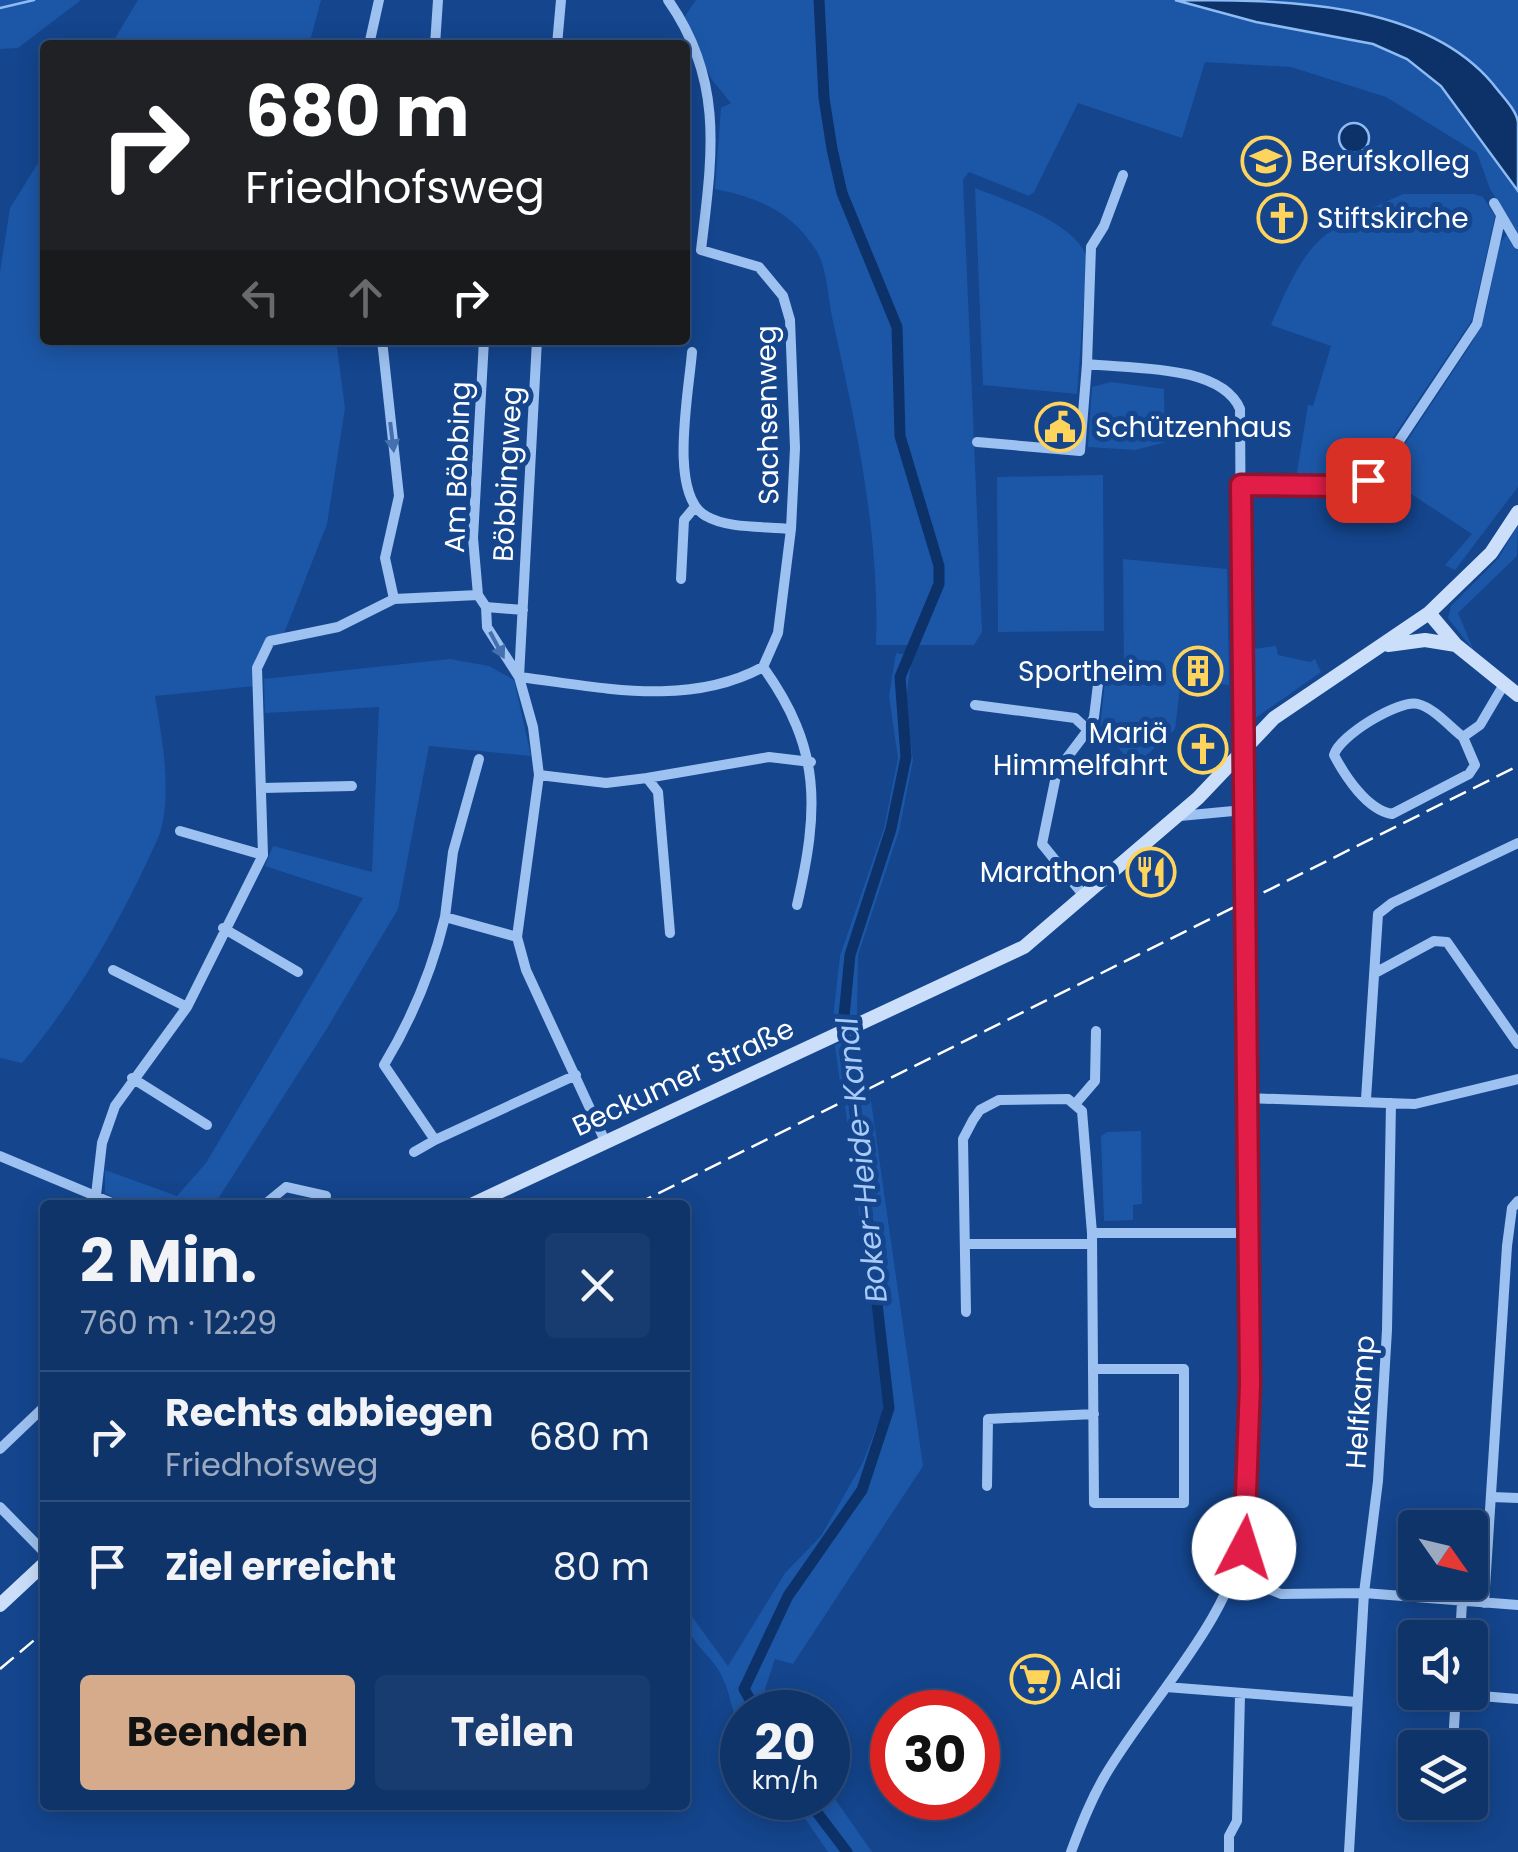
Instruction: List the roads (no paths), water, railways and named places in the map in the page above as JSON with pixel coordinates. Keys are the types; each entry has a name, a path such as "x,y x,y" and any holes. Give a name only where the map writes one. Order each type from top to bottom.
{"main road":[{"name":"Beckumer Straße","path":"482,1200 1024,947 1179,816 1274,718 1429,613 1490,553 1518,512"},
{"path":"1429,613 1456,645 1518,695"},
{"path":"1382,646 1425,640 1456,645"},
{"path":"0,1605 40,1568"}],"street":[{"path":"370,40 379,0"},
{"path":"435,40 438,0"},
{"path":"557,40 561,0"},
{"name":"Sachsenweg","path":"668,0 690,32 710,99 701,250 759,268 788,308 795,448 791,528 778,632 762,667"},
{"path":"977,442 1080,451 1091,247 1104,226 1123,175"},
{"path":"1494,203 1518,244"},
{"path":"1241,485 1357,485 1379,471 1477,324 1501,216"},
{"name":"Am Böbbing","path":"383,345 399,496 385,558 394,599"},
{"name":"Am Böbbing","path":"484,345 474,538 478,595 486,607"},
{"name":"Böbbingweg","path":"519,678 537,345"},
{"path":"692,352 683,470 694,508 718,522 791,528"},
{"path":"1071,1852 1106,1773 1166,1688 1237,1566 1247,1520 1240,409 1218,382 1087,364"},
{"path":"680,579 684,520 694,508"},
{"path":"96,1194 102,1143 115,1106 186,1008 263,855 257,668 270,642 338,627 394,599 478,595"},
{"path":"486,607 523,610"},
{"name":"Böbbingweg","path":"486,607 488,627 519,678 534,728 540,774 517,937 526,970 606,1141"},
{"path":"519,678 632,691 700,692 762,667 801,729 811,762 814,809 796,904"},
{"path":"1085,898 1042,844 1057,771 1094,717 1099,676"},
{"path":"1463,737 1480,725 1504,686"},
{"path":"1410,703 1422,705 1463,737 1476,765 1469,774 1392,814 1381,812 1356,788 1334,755 1344,738 1410,703"},
{"path":"974,706 1075,718 1088,730"},
{"path":"540,774 606,784 770,757 811,762"},
{"path":"435,1140 384,1065 409,1024 433,967 445,917 453,852 478,759"},
{"path":"647,778 658,792 670,932"},
{"path":"262,788 352,786"},
{"path":"1179,816 1244,810"},
{"path":"180,831 263,855"},
{"path":"1366,1099 1378,914 1392,903 1518,843"},
{"path":"445,917 517,937"},
{"path":"223,928 298,972"},
{"path":"1375,973 1434,942 1448,942 1518,1044"},
{"path":"114,970 186,1008"},
{"path":"1076,1103 1095,1080 1096,1031"},
{"path":"414,1152 576,1075"},
{"path":"132,1078 206,1125"},
{"path":"1246,1098 1366,1099 1415,1104 1518,1079"},
{"path":"966,1312 964,1139 980,1110 998,1100 1058,1098 1076,1103 1086,1122 1092,1238 1094,1502 1184,1504 1184,1369 1094,1369"},
{"name":"Helfkamp","path":"1348,1852 1364,1593 1378,1480 1388,1330 1391,1103"},
{"path":"0,1156 107,1200"},
{"path":"270,1200 286,1187 326,1196"},
{"path":"1484,1603 1507,1246 1512,1208 1518,1201"},
{"path":"966,1244 1248,1233"},
{"path":"1503,1332 1518,1332"},
{"path":"0,1449 40,1411"},
{"path":"987,1486 988,1418 1094,1414"},
{"path":"1492,1497 1518,1498"},
{"path":"0,1507 40,1547"},
{"path":"1237,1566 1250,1582 1281,1594 1364,1593 1518,1606"},
{"path":"1461,1620 1462,1602"},
{"path":"1166,1688 1357,1702"},
{"path":"1229,1852 1237,1822 1240,1695"},
{"path":"1488,1696 1518,1699"}],"waterway":[{"path":"0,8 34,0"},
{"name":"Boker-Heide-Kanal","path":"745,1690 788,1596 862,1490 889,1408 844,1016 850,955 891,829 906,757 900,677 939,584 939,566 900,436 897,327 842,193 832,149 824,98 819,0"},
{"name":"Boker-Heide-Kanal","path":"823,1820 847,1852"}],"railway":[{"path":"645,1200 1518,766"},
{"path":"0,1669 40,1635"}],"place":[{"name":"Berufskolleg","path":"1266,161"},
{"name":"Stiftskirche","path":"1282,218"},
{"name":"Schützenhaus","path":"1060,427"},
{"name":"Sportheim","path":"1198,671"},
{"name":"Mariä Himmelfahrt","path":"1203,749"},
{"name":"Marathon","path":"1151,872"},
{"name":"Aldi","path":"1035,1679"}]}
